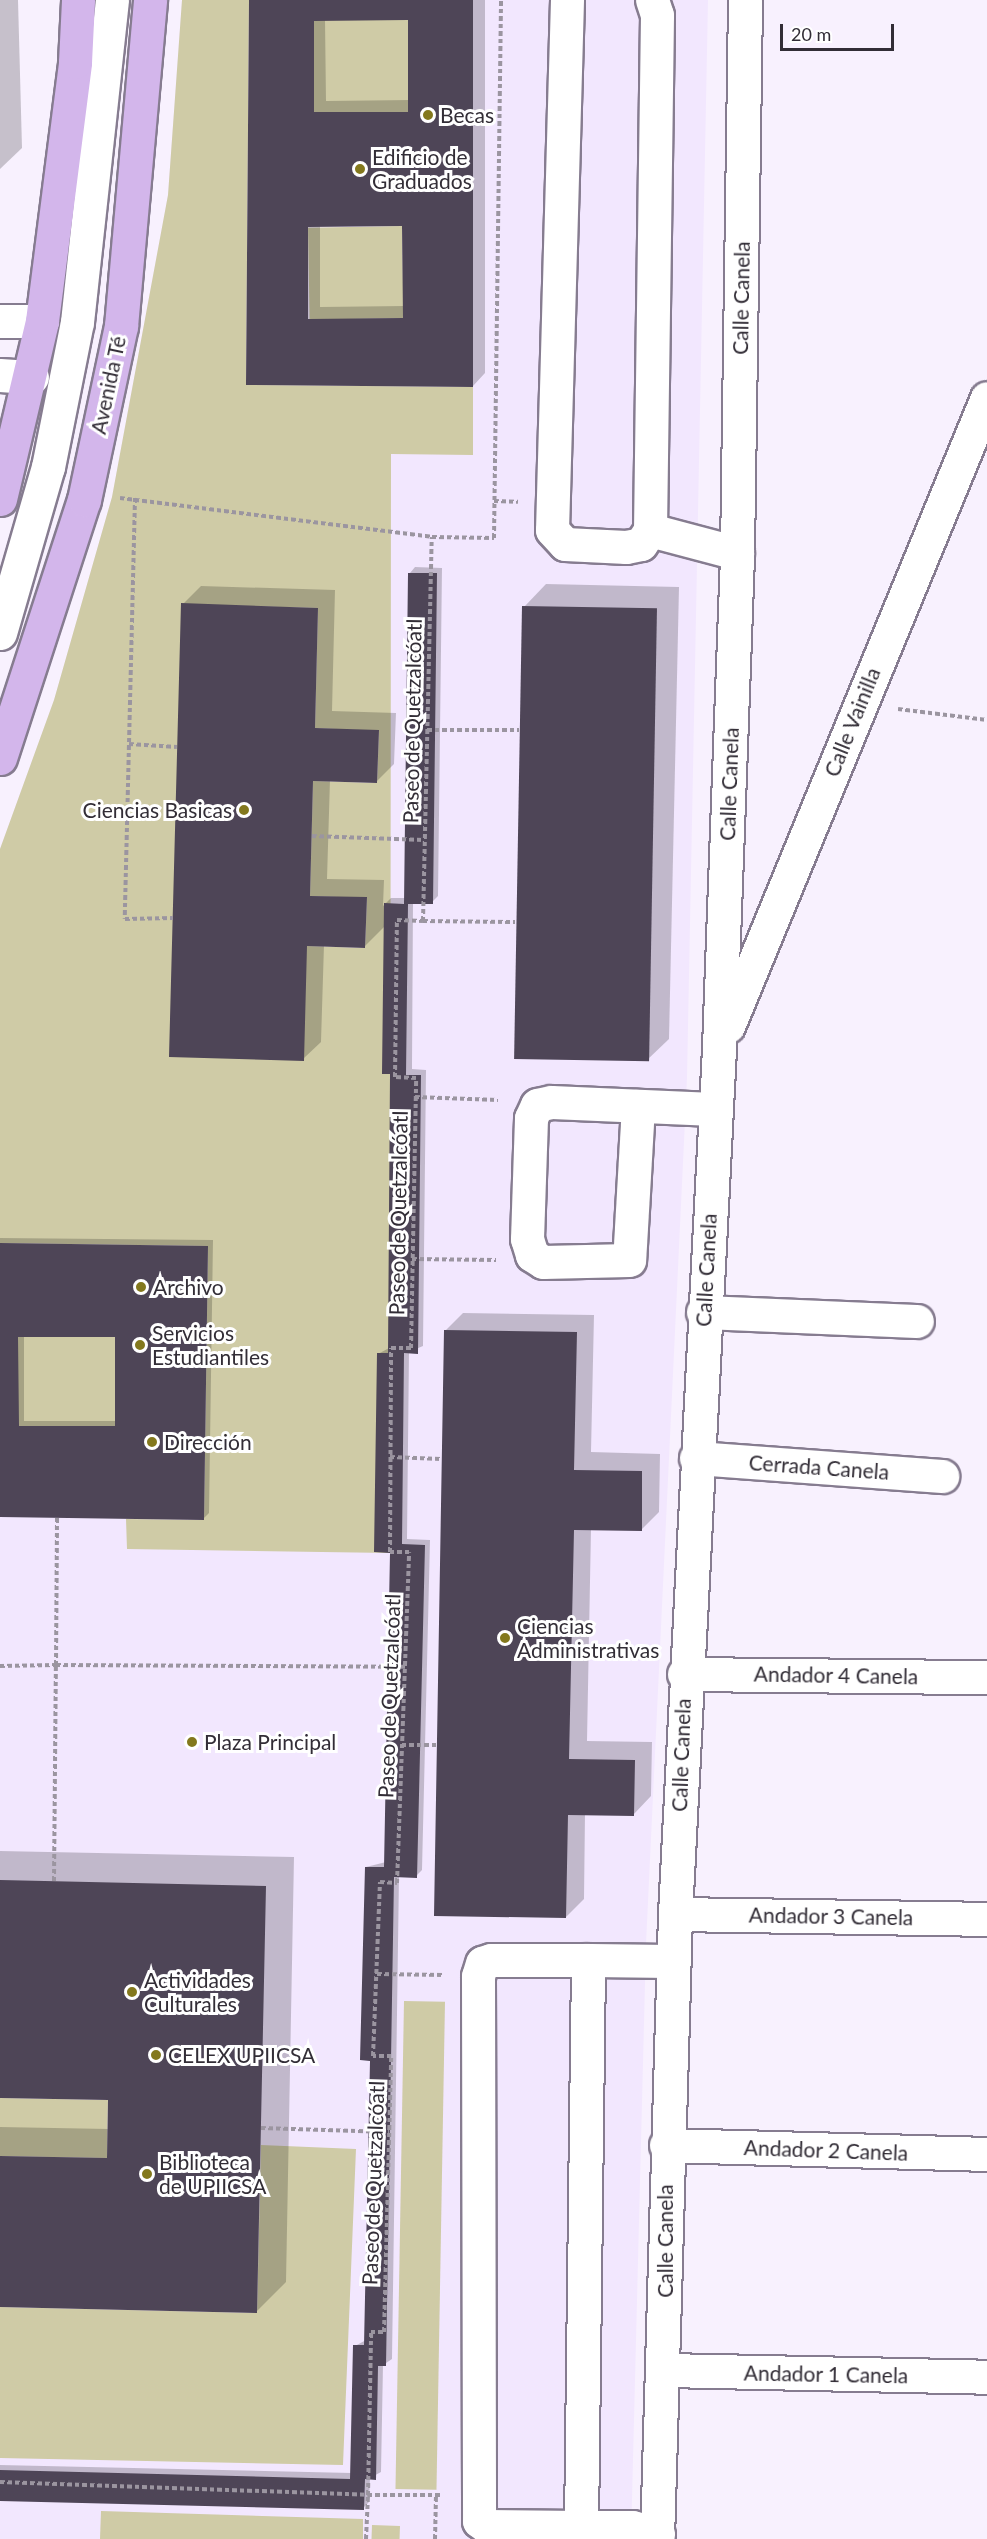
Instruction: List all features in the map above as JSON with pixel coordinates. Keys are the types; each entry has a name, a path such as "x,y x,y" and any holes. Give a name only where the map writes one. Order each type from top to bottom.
{"main road":[{"path":"0,499 16,376 42,321 75,62 78,0"},
{"name":"Avenida Té","path":"0,758 84,500 120,326 150,0"}],"street":[{"path":"0,633 48,467 77,322 112,0"},
{"path":"567,0 552,530 565,544 626,547 641,544 650,530 657,15 652,0"},
{"name":"Calle Canela","path":"658,2536 665,2370 666,2145 684,1674 719,1047 737,553 745,0"},
{"path":"0,321 42,321"},
{"name":"Calle Vainilla","path":"719,1047 987,398"},
{"path":"650,530 737,553"},
{"path":"638,1106 629,1260 543,1262 532,1255 528,1228 531,1118 537,1105 638,1106 714,1108"},
{"path":"704,1312 917,1321"},
{"name":"Cerrada Canela","path":"696,1458 942,1476"},
{"name":"Andador 4 Canela","path":"684,1674 987,1677"},
{"name":"Andador 3 Canela","path":"675,1914 987,1919"},
{"path":"658,2536 632,2527 486,2526 476,2510 478,1976 482,1963 491,1960 673,1961"},
{"path":"581,2528 588,1960"},
{"name":"Andador 2 Canela","path":"666,2145 987,2154"},
{"name":"Andador 1 Canela","path":"665,2370 987,2377"}],"path":[{"path":"112,497 135,498 432,537 494,538 501,0"},
{"path":"135,498 125,919 173,918"},
{"name":"Paseo de Quetzalcóatl","path":"368,2495 371,2332 384,2332 391,2056 374,2056 380,1882 397,1883 409,1552 390,1552 391,1348 411,1348 416,1078 395,1077 397,920 423,921 432,537"},
{"path":"859,704 987,720"},
{"path":"427,730 519,730"},
{"path":"129,744 177,747"},
{"path":"312,836 424,840"},
{"path":"423,921 515,922"},
{"path":"415,1096 537,1105"},
{"path":"412,1259 487,1261 532,1255"},
{"path":"390,1457 441,1459"},
{"path":"54,1881 57,1518"},
{"path":"0,1666 405,1667"},
{"path":"402,1745 437,1745"},
{"path":"377,1974 478,1976"},
{"path":"261,2128 389,2132"},
{"path":"0,2482 368,2495 436,2495 435,2539"},
{"path":"366,2539 368,2495"}],"shaded area":[{"path":"182,0 708,0 687,1078 646,1944 631,2539 0,2539 0,849 54,700 112,497 168,195"},
{"path":"182,0 249,0 246,385 473,387 473,455 391,454 390,1553 127,1549 126,1519 204,1520 208,1246 0,1243 0,849 54,700 112,497 168,195","holes":["181,604 318,608 315,728 379,731 377,783 313,781 310,896 367,898 365,948 307,946"]},
{"path":"314,20 408,20 408,112 314,112"},
{"path":"402,226 404,318 310,320 308,228"},
{"path":"18,1337 115,1337 115,1426 18,1426"},
{"path":"404,2001 445,2002 436,2490 395,2489"},
{"path":"0,2098 108,2100 107,2158 0,2156"},
{"path":"261,2145 356,2149 343,2465 0,2458 0,2307 257,2313"},
{"path":"101,2511 363,2519 363,2539 100,2539"},
{"path":"372,2525 400,2526 400,2539 372,2539"}],"building":[{"name":"Edificio de Graduados","path":"249,0 473,0 473,387 246,385","holes":["408,20 408,112 314,112 314,21","402,226 403,318 308,319 308,227"]},
{"path":"408,573 437,573 433,904 408,904 406,1075 421,1075 418,1354 404,1353 402,1544 425,1545 417,1878 394,1877 386,2366 378,2366 376,2480 365,2479 364,2510 0,2501 0,2470 350,2479 353,2345 364,2345 370,2061 360,2060 365,1867 384,1867 390,1553 374,1552 377,1353 388,1353 390,1074 382,1074 384,903 404,904"},
{"name":"Ciencias Basicas","path":"181,603 318,608 315,728 379,730 377,783 313,781 310,896 367,897 365,948 307,946 304,1061 169,1057"},
{"path":"522,606 657,608 649,1061 514,1059"},
{"path":"0,1243 208,1246 204,1520 0,1517","holes":["18,1337 115,1337 115,1426 19,1426"]},
{"name":"Ciencias Administrativas","path":"444,1330 577,1332 574,1470 642,1471 642,1531 574,1530 569,1759 635,1760 634,1816 568,1815 566,1918 434,1916"},
{"name":"Actividades Culturales","path":"0,1880 266,1886 257,2313 0,2307 0,2156 107,2158 108,2100 0,2098"}],"place":[{"name":"Becas","path":"428,115"},
{"name":"Edificio de Graduados","path":"360,169"},
{"name":"Ciencias Basicas","path":"244,810"},
{"name":"Archivo","path":"141,1287"},
{"name":"Servicios Estudiantiles","path":"140,1345"},
{"name":"Dirección","path":"152,1442"},
{"name":"Ciencias Administrativas","path":"505,1638"},
{"name":"Plaza Principal","path":"192,1742"},
{"name":"Actividades Culturales","path":"132,1992"},
{"name":"CELEX UPIICSA","path":"156,2055"},
{"name":"Biblioteca de UPIICSA","path":"147,2174"}]}
